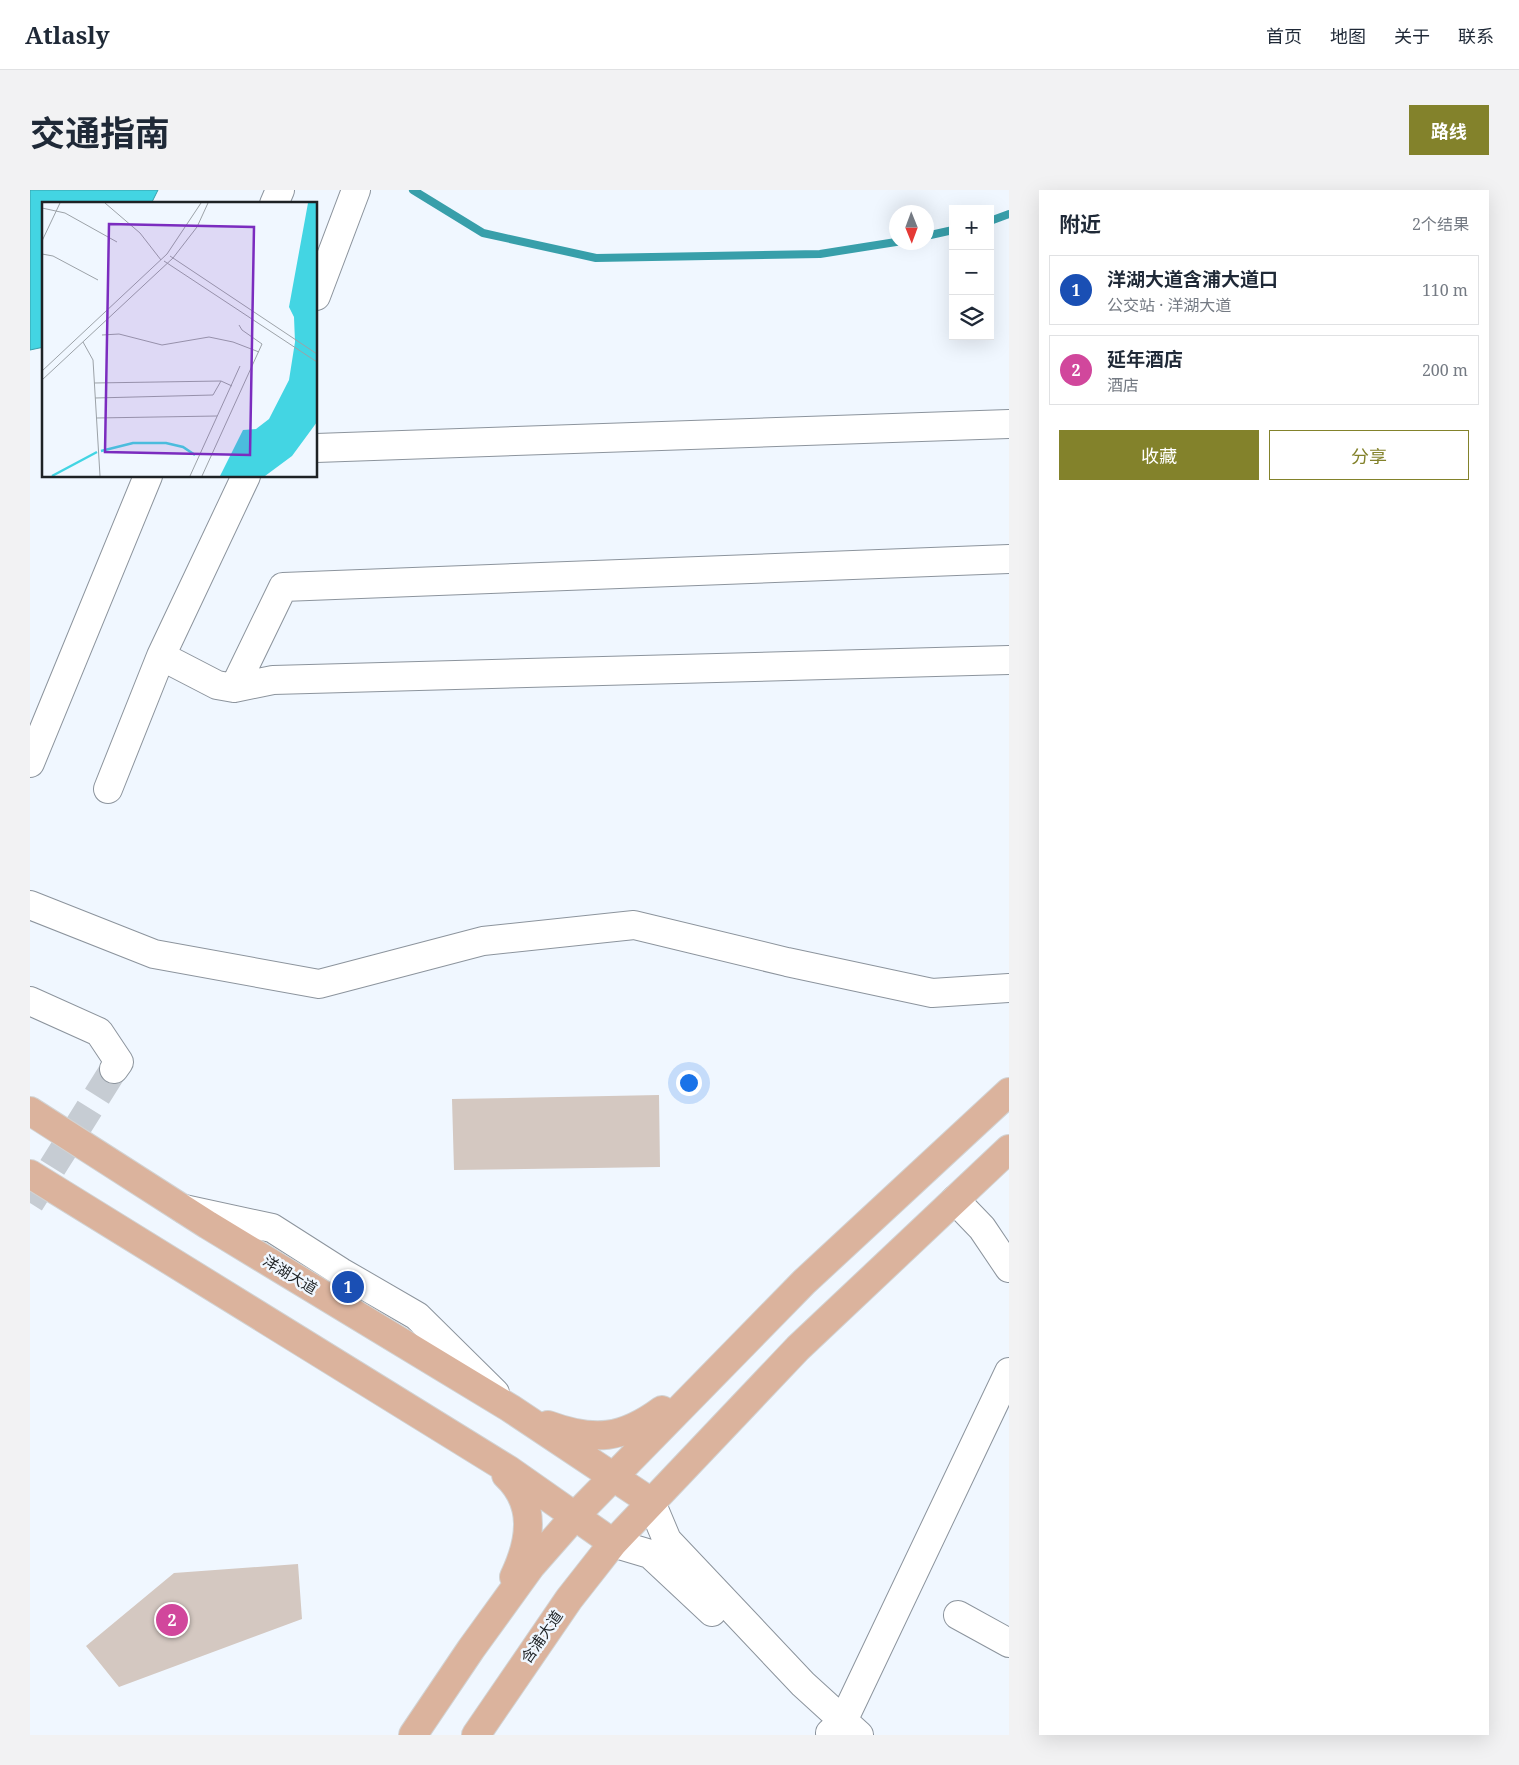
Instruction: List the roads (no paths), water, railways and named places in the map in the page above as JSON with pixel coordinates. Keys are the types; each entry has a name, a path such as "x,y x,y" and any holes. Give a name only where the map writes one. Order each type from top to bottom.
{"main road":[{"path":"413,1735 531,1566 612,1476 804,1282 1009,1092"},
{"name":"洋湖大道","path":"30,1111 181,1208 510,1408 651,1502"},
{"name":"含浦大道","path":"476,1735 569,1599 613,1543 798,1348 1009,1149"},
{"path":"30,1174 483,1453 613,1543"},
{"path":"510,1408 570,1433 587,1435 625,1432 642,1424 719,1368"},
{"path":"483,1453 512,1480 524,1496 528,1520 527,1538 522,1560 499,1610"}],"street":[{"path":"275,202 280,190"},
{"path":"318,291 356,190"},
{"path":"318,448 1009,424"},
{"path":"30,763 147,478"},
{"path":"108,789 161,656 245,478"},
{"path":"234,688 283,586 1009,559"},
{"path":"161,656 217,685 234,688 290,680 1009,660"},
{"path":"30,905 154,954 319,984 483,941 634,926 787,962 932,993 1009,988"},
{"path":"30,1000 99,1032 119,1062 114,1069"},
{"path":"955,1200 982,1228 1009,1268"},
{"path":"842,1731 1009,1372"},
{"path":"651,1502 667,1540 803,1684 842,1731"},
{"path":"613,1543 650,1554 842,1731"},
{"path":"958,1615 1009,1643"}],"water":[{"path":"30,190 158,190 152,202 42,202 42,347 30,350"}],"waterway":[{"path":"413,190 483,233 596,258 820,254 889,243"},
{"path":"994,220 1009,214"},
{"path":"934,234 949,231"}],"tunnel":[{"path":"30,1203 114,1069"}],"place":[{"name":"洋湖大道含浦大道口","path":"348,1287"},
{"name":"延年酒店","path":"172,1620"}]}
